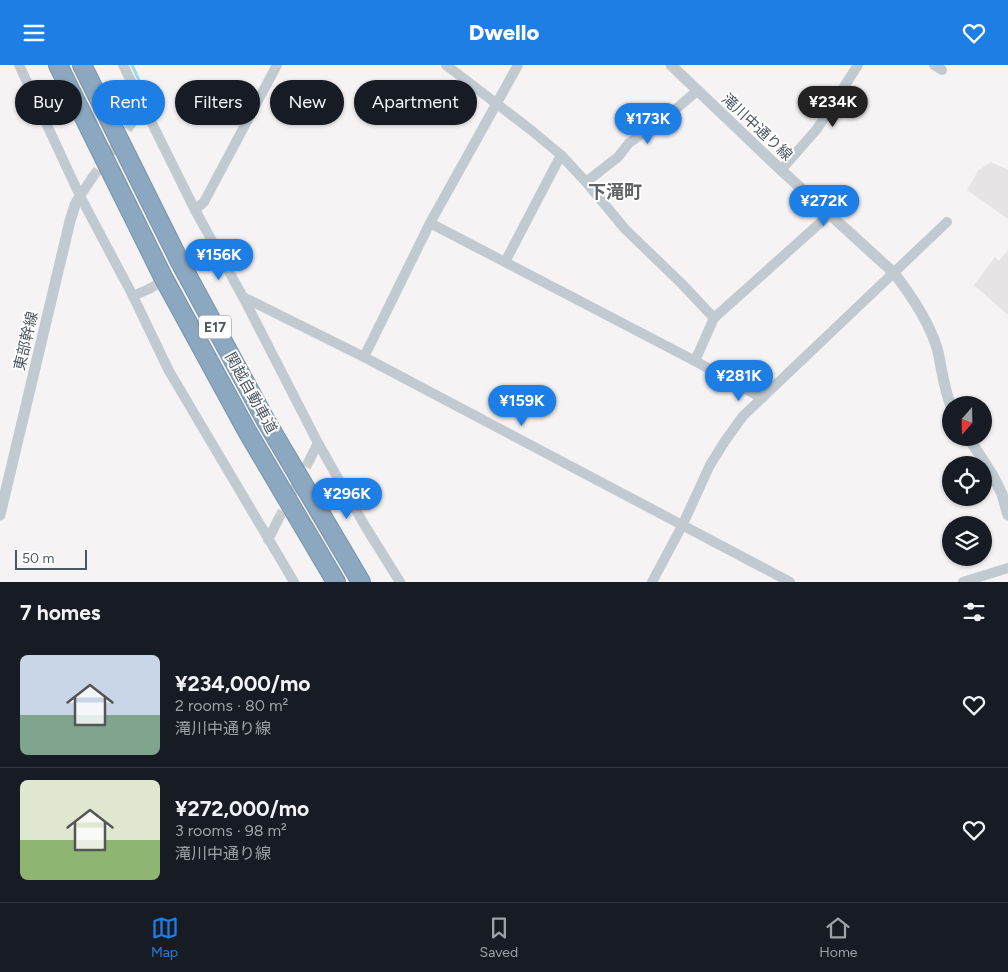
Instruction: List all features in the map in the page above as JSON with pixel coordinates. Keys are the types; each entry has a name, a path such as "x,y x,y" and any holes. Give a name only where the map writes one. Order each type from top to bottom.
{"highway":[{"name":"関越自動車道","path":"58,65 172,294 247,431 336,582"},
{"name":"関越自動車道","path":"82,65 176,253 266,421 361,582"}],"street":[{"path":"19,65 80,196 134,296 169,371 294,582"},
{"path":"123,65 130,80"},
{"path":"195,210 204,202 278,65"},
{"path":"446,65 496,102 561,155 625,229 714,318"},
{"path":"364,357 430,223 518,65"},
{"name":"滝川中通り線","path":"670,65 894,273 908,292 933,337 948,396"},
{"path":"782,171 818,129 858,65"},
{"path":"586,182 618,157 629,143 664,119 697,91"},
{"path":"152,125 318,443 365,526 400,582"},
{"path":"505,262 561,155"},
{"name":"東部幹線","path":"0,515 70,221 75,205 92,178"},
{"path":"695,361 714,318 830,214"},
{"path":"652,582 682,526 710,465 744,416 947,222"},
{"path":"430,223 762,397"},
{"path":"202,260 218,253"},
{"path":"134,296 149,289"},
{"path":"243,297 364,357 790,582"},
{"path":"310,459 318,443"},
{"path":"974,446 1002,494 1008,515"},
{"path":"268,540 278,520"},
{"path":"963,582 1008,568"}],"shaded area":[{"path":"991,162 1008,170 1008,219 967,190 978,171"},
{"path":"1008,250 1008,315 974,285 995,257 999,261"}],"waterway":[{"path":"132,65 139,80"}],"tunnel":[{"path":"92,178 130,125"},
{"path":"149,289 201,260"},
{"path":"278,520 310,459"}],"district":[{"name":"下滝町","path":"615,192"}]}
